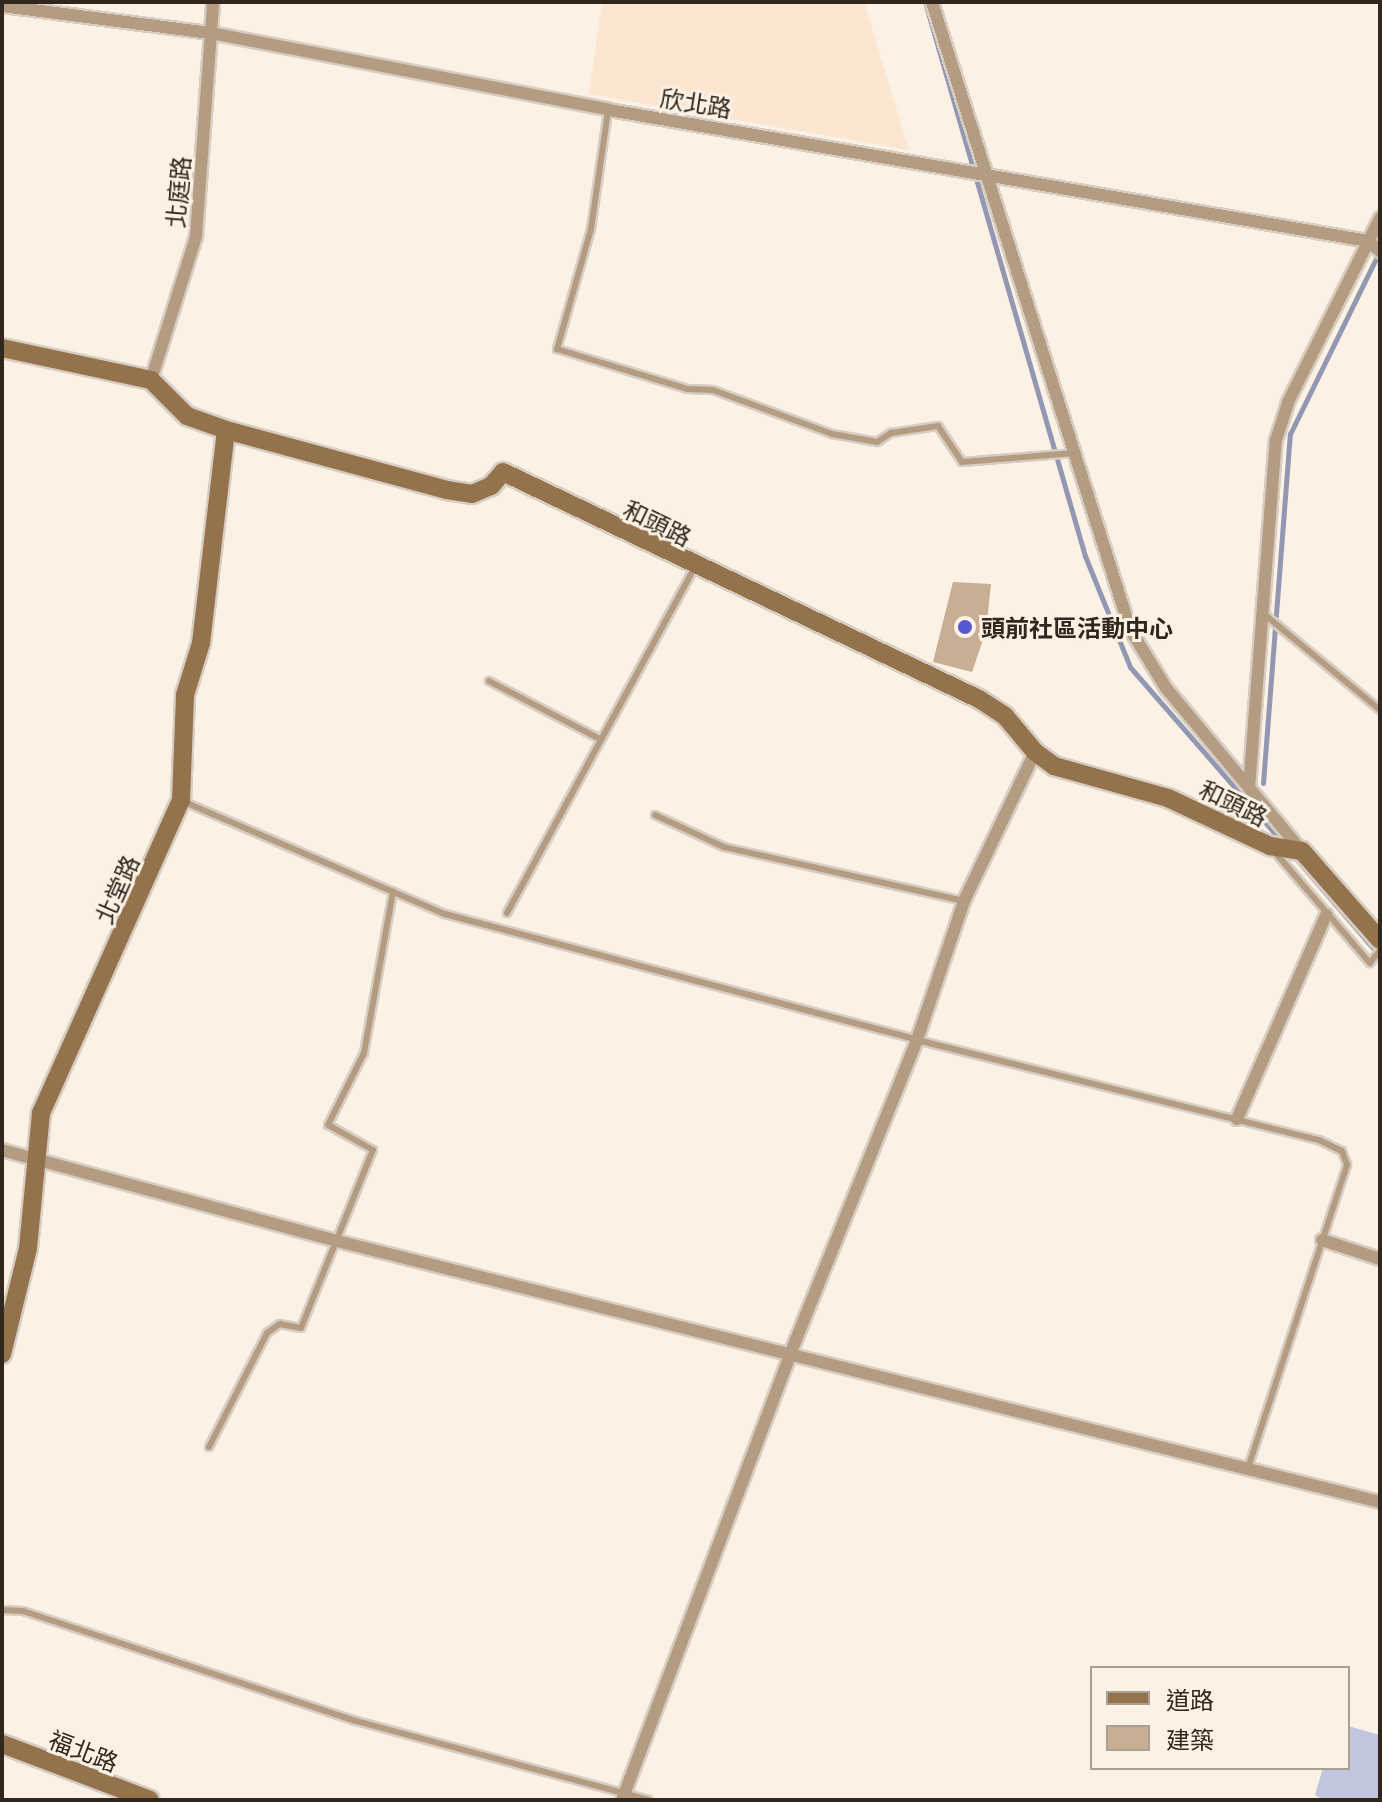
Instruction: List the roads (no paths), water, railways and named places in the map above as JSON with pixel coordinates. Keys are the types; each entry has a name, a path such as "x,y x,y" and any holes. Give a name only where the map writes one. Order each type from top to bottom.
{"street":[{"name":"北庭路","path":"151,380 196,236 213,2"},
{"path":"932,2 982,172 1130,629 1166,688 1380,940"},
{"name":"欣北路","path":"2,6 211,33 609,110 1368,241 1380,251"},
{"path":"1249,788 1276,440 1288,402 1380,218"},
{"path":"2,348 151,380"},
{"name":"和頭路","path":"151,380 187,416 226,430 472,494 491,486 503,472 695,567 979,699 1005,716 1035,752 1054,766 1168,798 1270,846 1302,851"},
{"name":"北堂路","path":"2,1354 21,1289 41,1113 181,800 185,695 201,643 226,430"},
{"path":"623,1797 791,1352 917,1040 964,901 1035,752"},
{"path":"1237,1119 1326,915"},
{"path":"2,1150 337,1241 791,1352 1380,1502"},
{"path":"1322,1240 1380,1259"},
{"name":"福北路","path":"2,1744 150,1800"}],"lane":[{"path":"609,110 591,229 557,349 687,389 713,390 832,434 877,442 891,433 938,426 962,462 1075,453"},
{"path":"507,913 695,567"},
{"path":"1262,612 1380,710"},
{"path":"489,681 600,739"},
{"path":"181,800 445,914 917,1040 1237,1119 1342,1151 1347,1165 1248,1468"},
{"path":"655,815 724,847 964,901"},
{"name":"和頭路","path":"1270,846 1370,963 1380,950"},
{"path":"209,1447 273,1325 301,1328 373,1150 328,1125 364,1053 393,892"},
{"path":"2,1610 23,1611 356,1721 623,1797 649,1800"}],"waterway":[{"path":"925,2 1085,556 1130,667 1284,844"},
{"path":"1263,783 1290,434 1380,250"},
{"path":"1293,855 1380,956"}],"place":[{"name":"頭前社區活動中心","path":"965,627"}]}
